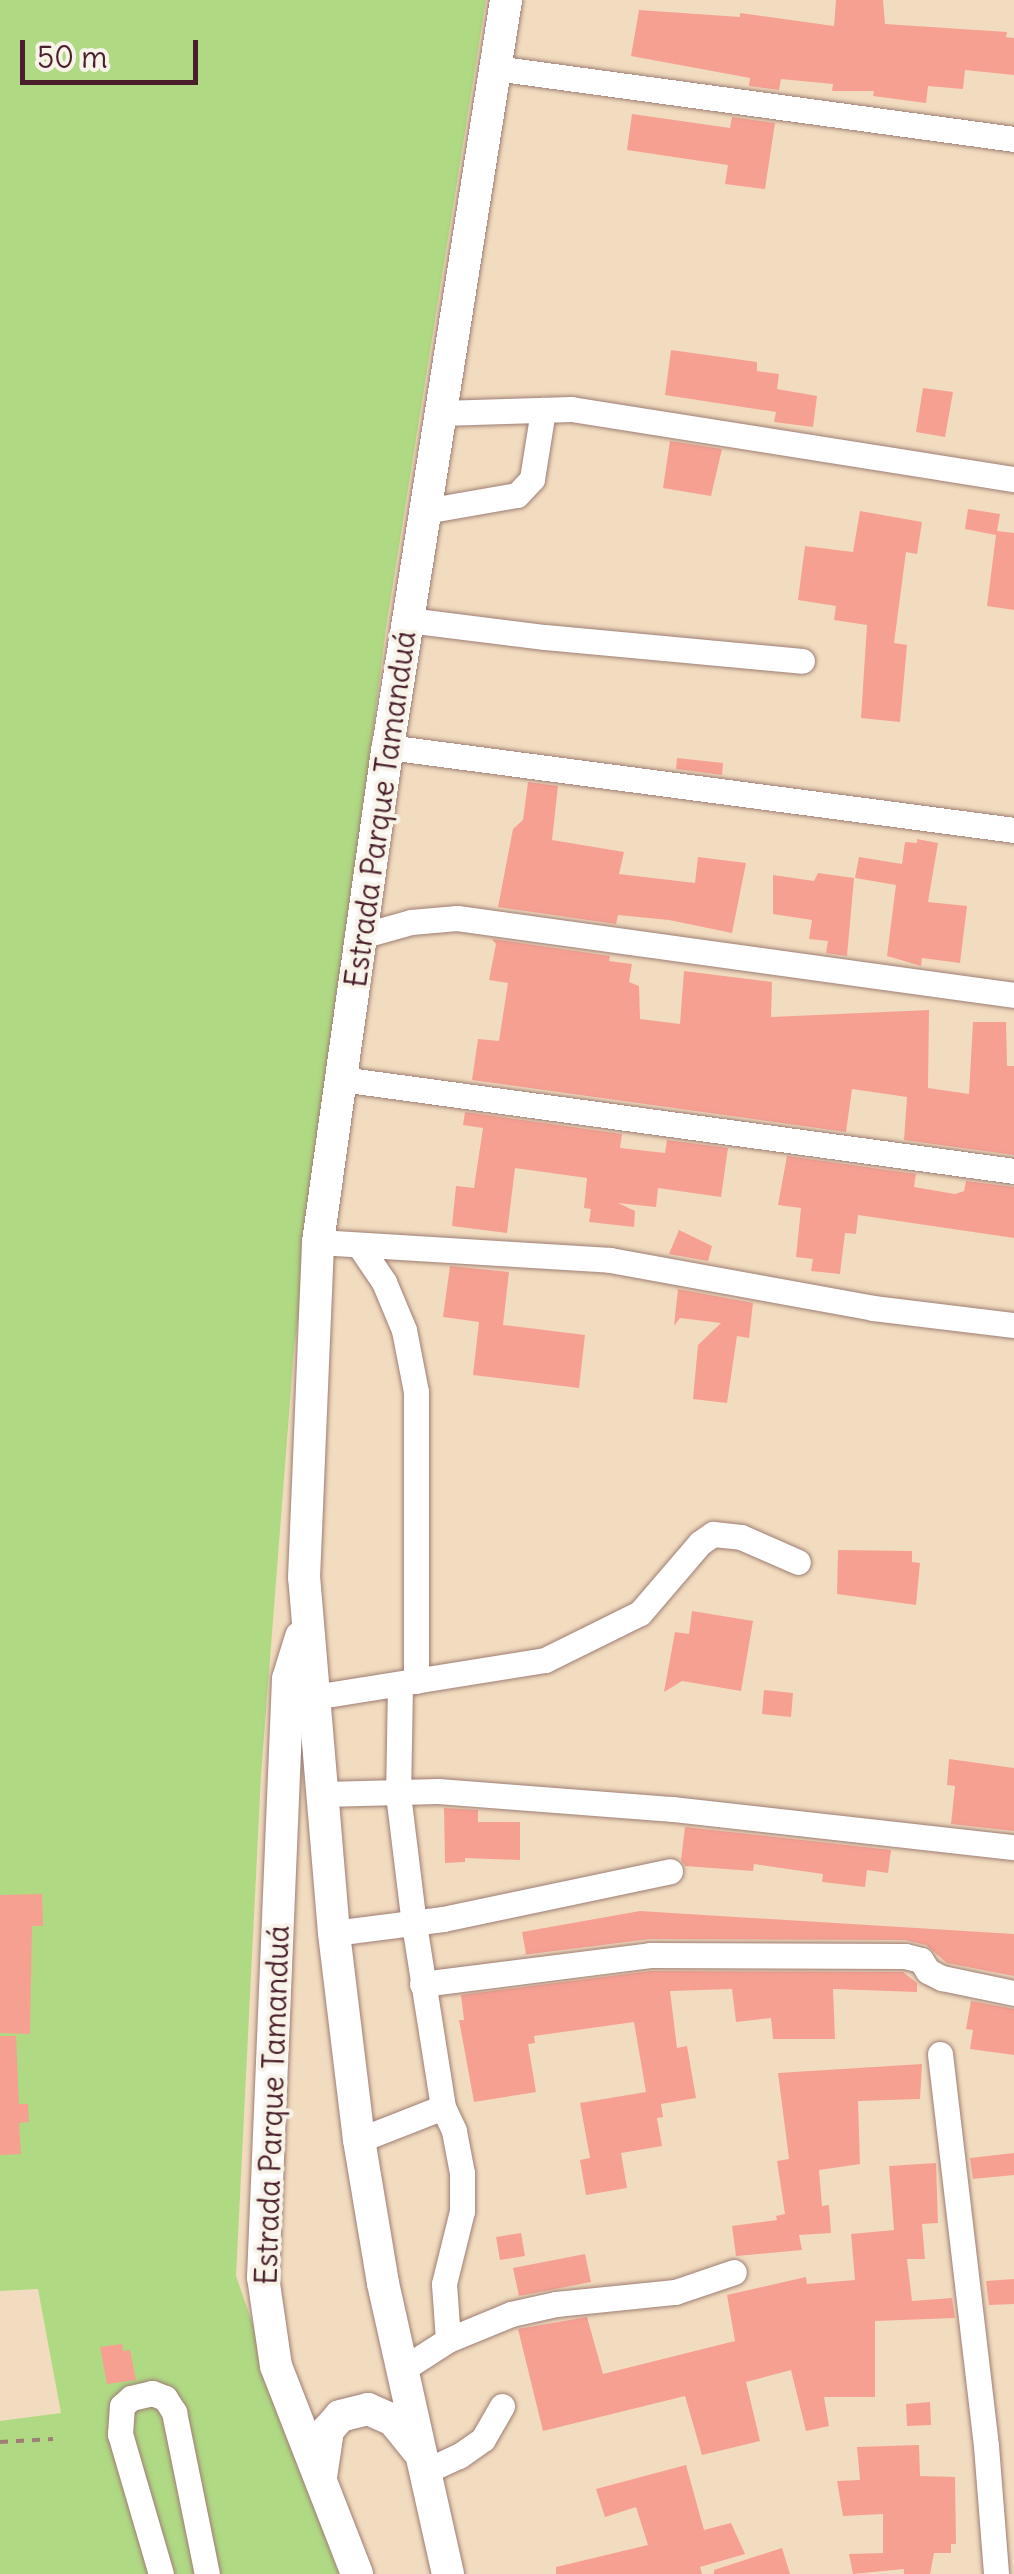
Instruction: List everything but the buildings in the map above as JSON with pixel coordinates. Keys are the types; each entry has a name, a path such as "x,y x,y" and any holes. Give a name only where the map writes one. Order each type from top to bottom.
{"main road":[{"name":"Estrada Parque Tamanduá","path":"448,2574 383,2283 359,2140 334,1934 324,1794 305,1623 318,1242 388,746 506,0"},
{"name":"Estrada Parque Tamanduá","path":"305,1623 288,1679 263,2277 276,2366 357,2574"},
{"path":"320,2483 328,2430 340,2416 368,2409 393,2420 422,2463"}],"street":[{"path":"495,68 1014,139"},
{"path":"440,413 570,409 1014,479"},
{"path":"425,511 517,496 532,480 543,410"},
{"path":"408,620 802,661"},
{"path":"388,746 1014,830"},
{"path":"361,936 410,922 457,918 1014,995"},
{"path":"341,1079 1014,1171"},
{"path":"318,1242 610,1260 873,1308 1014,1325"},
{"path":"359,1245 384,1282 404,1330 416,1392 408,1683 398,1794 422,1984 443,2107 454,2130 462,2173 462,2211 444,2284 448,2340"},
{"path":"314,1697 545,1660 640,1613 700,1542 713,1534 741,1537 798,1562"},
{"path":"324,1794 438,1791 672,1809 1014,1847"},
{"path":"334,1934 414,1924 670,1871"},
{"path":"422,1984 650,1955 905,1956 921,1960 928,1972 942,1978 1014,1992"},
{"path":"940,2054 986,2446 996,2574"},
{"path":"359,2140 443,2107"},
{"path":"403,2369 448,2340 511,2314 556,2304 675,2292 734,2272"},
{"path":"161,2574 120,2434 122,2406 131,2398 152,2394 164,2398 174,2412 207,2574"},
{"path":"422,2463 459,2456 483,2438 502,2406"}],"path":[{"path":"0,2442 53,2439"}],"green space":[{"path":"0,0 486,0 386,628 294,1350 261,1775 236,2276 339,2574 0,2574 0,2421 61,2413 38,2289 0,2291"}]}
